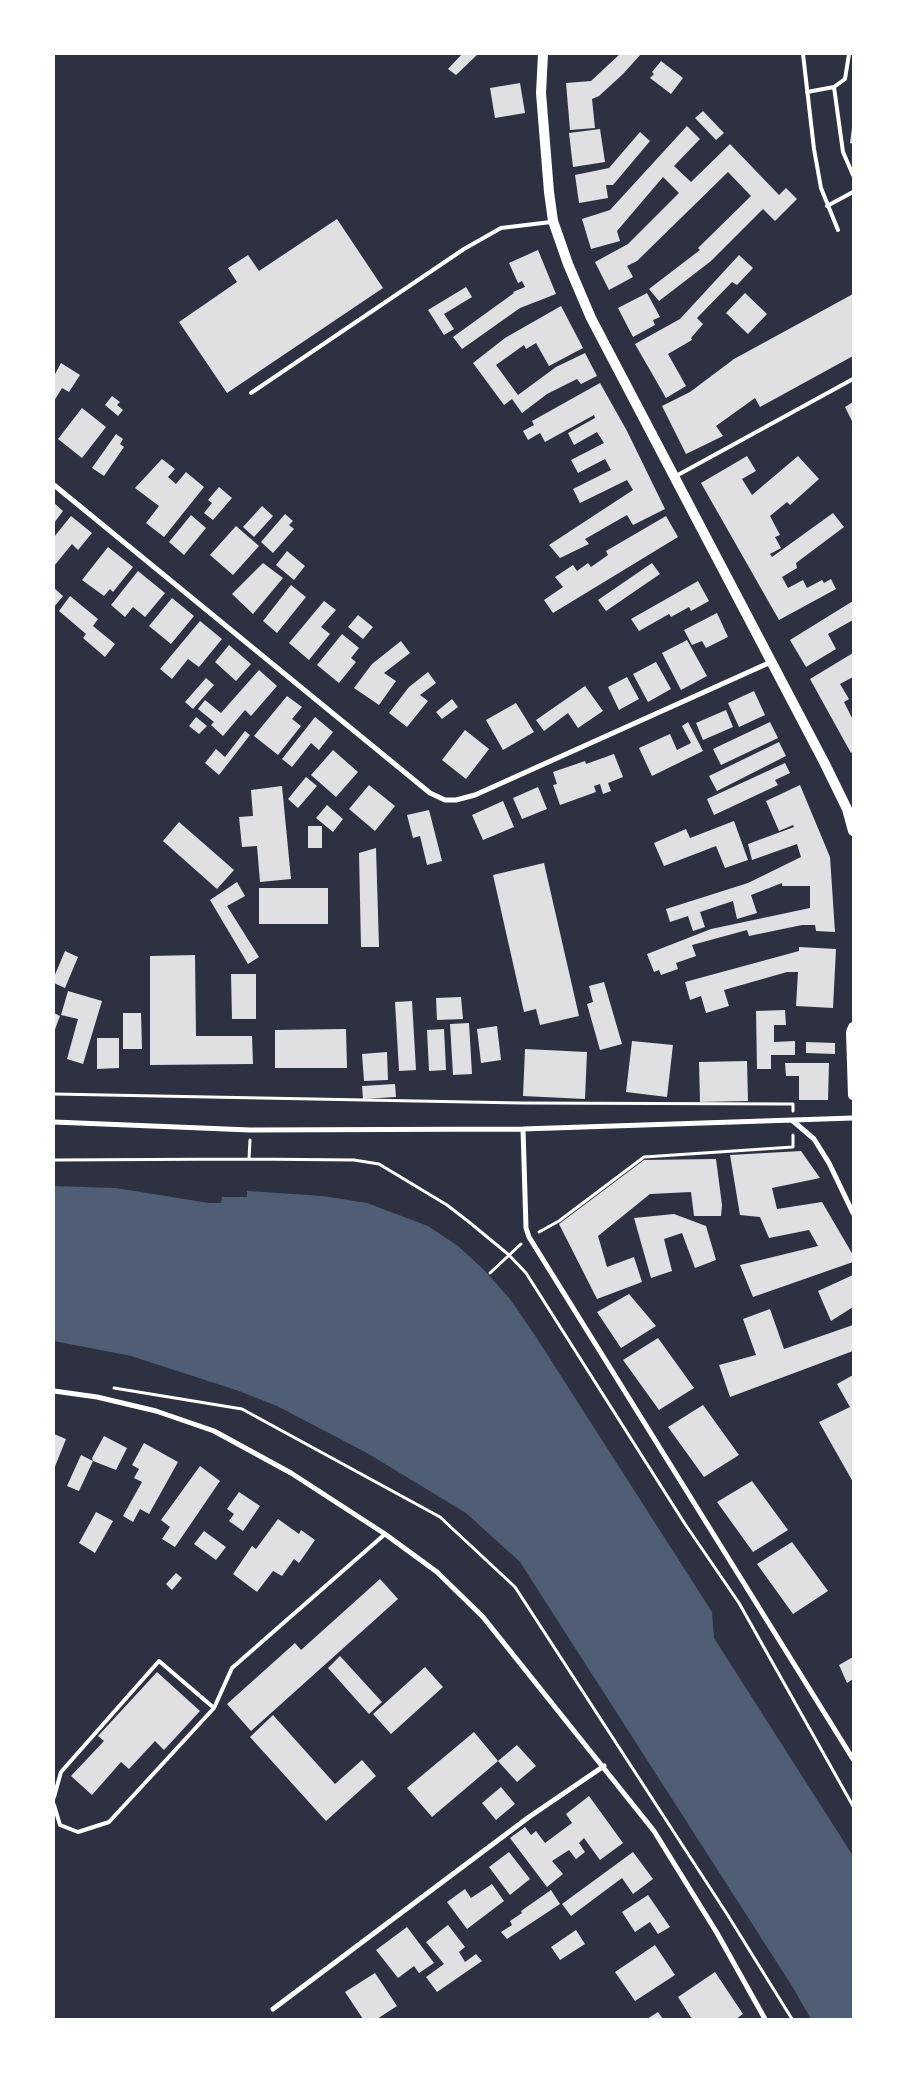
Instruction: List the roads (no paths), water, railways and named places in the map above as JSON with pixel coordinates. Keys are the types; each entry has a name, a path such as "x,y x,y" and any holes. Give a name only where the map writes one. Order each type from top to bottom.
{"main road":[{"path":"543,54 542,93 545,155 553,221 568,264 591,318 825,764 847,809 853,831"},
{"path":"853,1026 851,1032 853,1096"}],"street":[{"path":"54,485 430,793 445,800 456,800 475,795 771,662"},
{"path":"54,1122 250,1130 523,1130 853,1118"},
{"path":"792,1121 814,1139 829,1163 853,1213"},
{"path":"523,1130 526,1228 529,1237 853,1759"},
{"path":"54,1391 97,1397 156,1411 214,1431 291,1473 385,1534 438,1572 484,1617 654,1831 717,1933 765,2019"},
{"path":"273,2009 529,1817 604,1766"}],"lane":[{"path":"803,54 814,149 827,206 838,230"},
{"path":"807,92 834,87 845,79 849,66 849,54"},
{"path":"834,87 843,152 853,175"},
{"path":"827,206 853,192"},
{"path":"251,393 464,249 501,228 553,221"},
{"path":"674,477 853,379"},
{"path":"54,1806 60,1825 78,1832 109,1822 214,1708 232,1668 385,1534"},
{"path":"54,1796 61,1772 160,1661 214,1708"}],"water":[{"path":"54,1186 116,1188 209,1203 221,1203 222,1197 247,1197 247,1191 323,1196 367,1203 428,1226 458,1246 484,1270 510,1299 536,1337 712,1612 714,1638 853,1856 853,2019 811,2019 792,1986 520,1562 466,1513 367,1453 277,1406 239,1391 131,1356 54,1341"}]}
